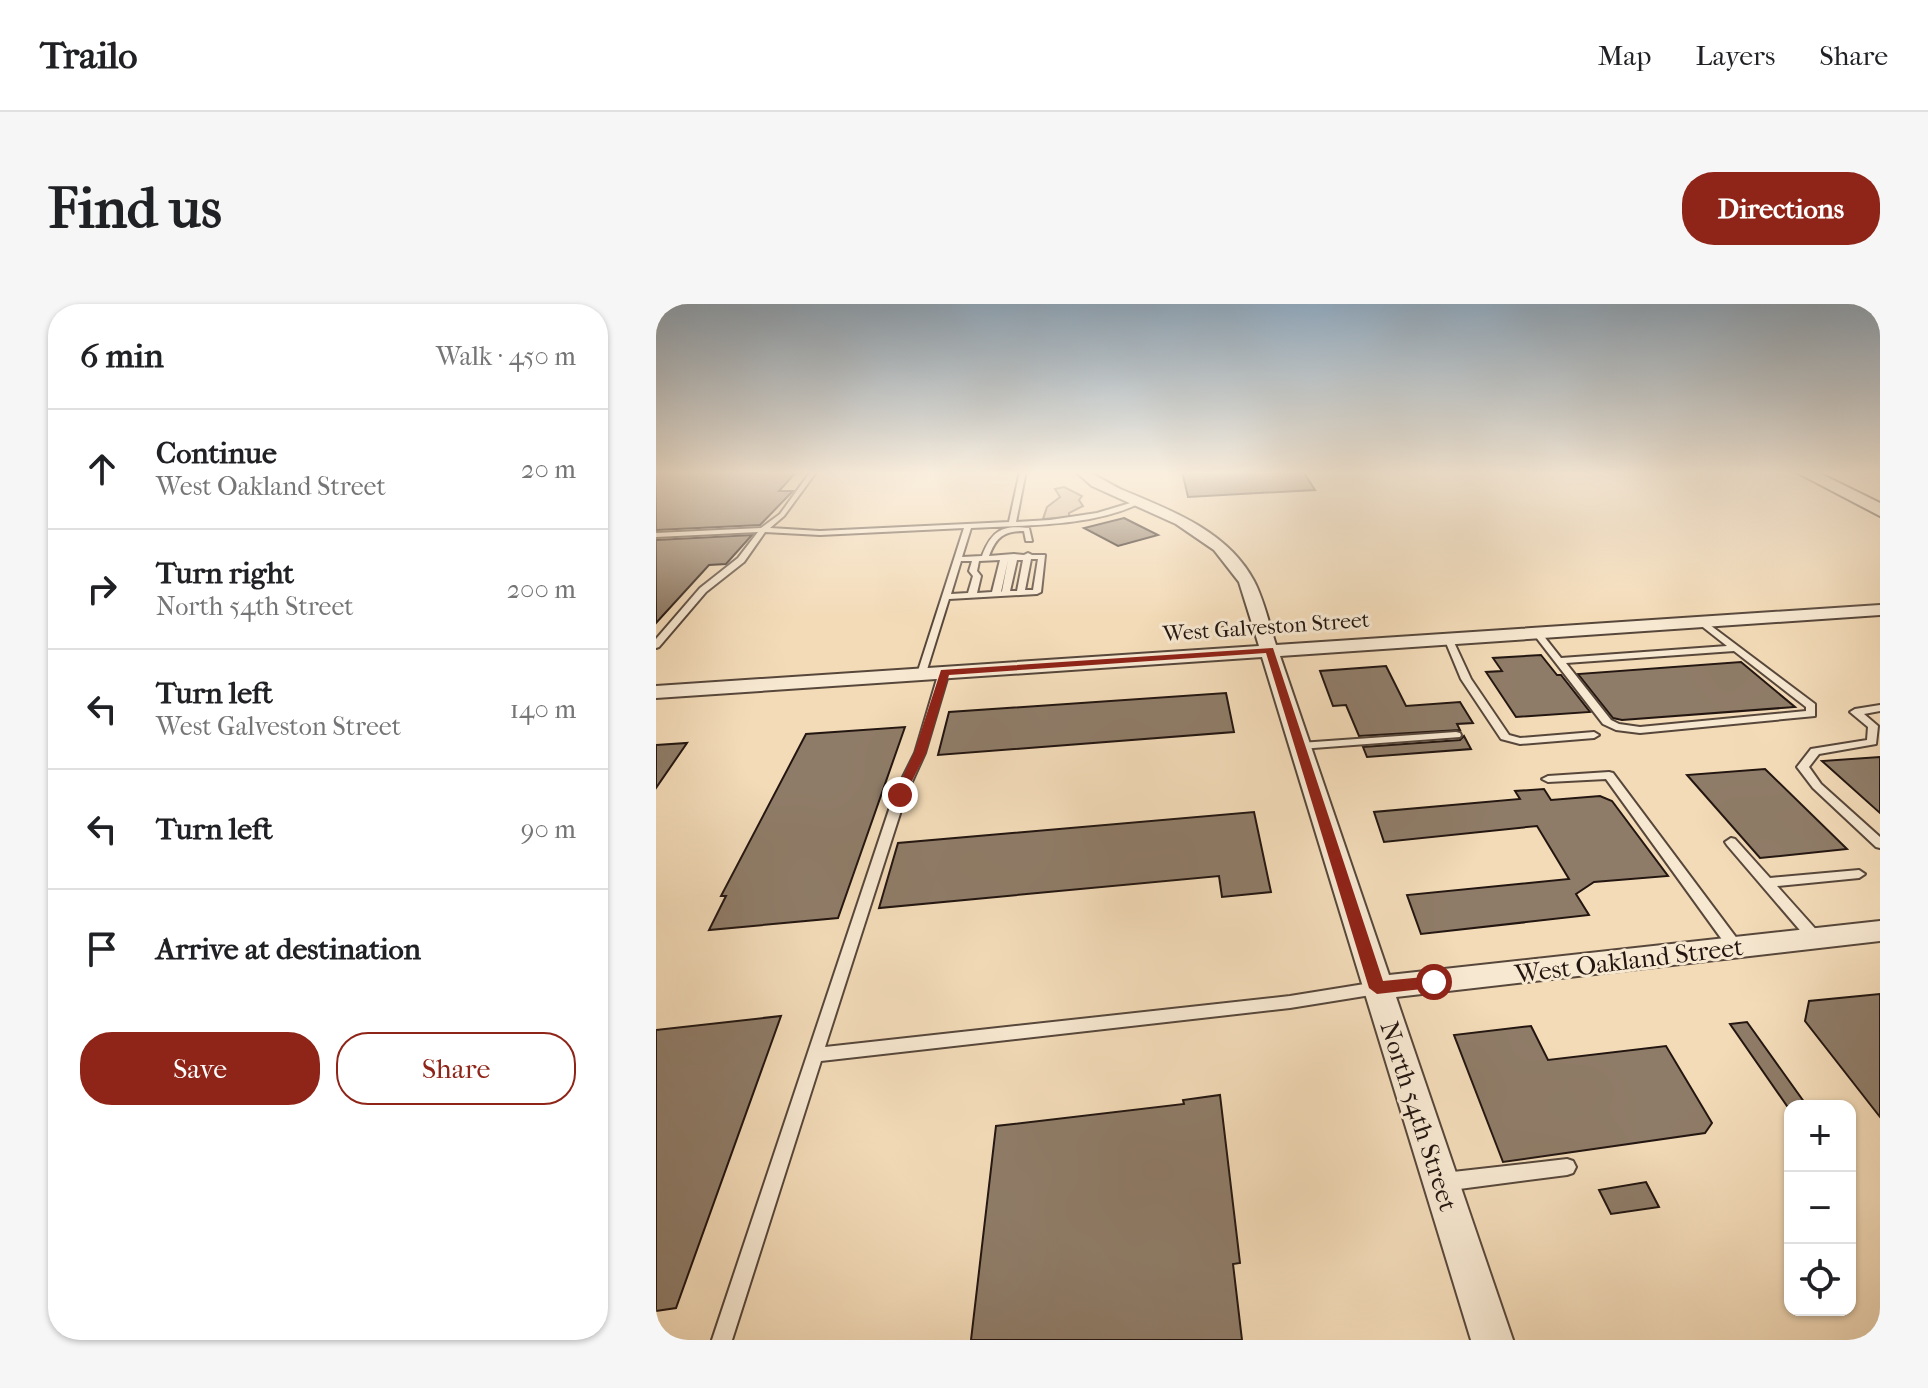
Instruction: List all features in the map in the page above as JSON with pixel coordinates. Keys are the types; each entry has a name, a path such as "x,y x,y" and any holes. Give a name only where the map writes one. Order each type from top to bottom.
{"street":[{"name":"North 54th Street","path":"1172,519 1194,530 1232,560 1247,582 1492,1340"},
{"name":"West Galveston Street","path":"656,692 1880,610"},
{"name":"West Oakland Street","path":"1377,988 1880,931"}],"lane":[{"path":"656,645 703,590 741,560 763,530 776,519"},
{"path":"656,535 763,530 820,533 1055,519"},
{"path":"922,674 968,526"},
{"path":"975,595 977,576 973,571 992,537 999,532 1027,529 1029,539"},
{"path":"946,597 1037,592 1042,557 1028,554 958,559"},
{"path":"1025,592 1028,554"},
{"path":"1001,594 1009,556"},
{"path":"1536,632 1607,722 1616,727 1640,730 1811,714 1811,706 1702,622"},
{"path":"1448,638 1466,679 1505,737 1520,741 1594,735"},
{"path":"1559,661 1736,648"},
{"path":"722,1340 900,795 920,753 944,672"},
{"path":"1880,708 1855,712 1873,726 1872,742 1815,751 1803,767 1817,786 1880,844"},
{"path":"1300,746 1456,735"},
{"path":"1548,779 1609,775 1736,948"},
{"path":"1731,842 1815,938"},
{"path":"1767,883 1859,874"},
{"path":"817,1055 1290,1002 1377,988"},
{"path":"1441,1183 1567,1167"}],"building":[{"path":"656,519 765,519 760,525 656,530"},
{"path":"1127,519 1158,535 1118,546 1084,528"},
{"path":"752,535 726,564 709,565 656,623 656,540"},
{"path":"1541,655 1590,712 1516,717 1486,672 1502,671 1493,658"},
{"path":"1741,662 1795,707 1622,720 1613,718 1578,674"},
{"path":"1386,666 1406,706 1460,702 1473,723 1457,724 1460,730 1359,736 1346,705 1333,706 1320,671"},
{"path":"1226,693 1234,732 938,755 949,712"},
{"path":"905,727 838,918 709,930 726,896 721,896 806,734"},
{"path":"1464,736 1471,749 1367,757 1363,747 1460,740"},
{"path":"687,743 656,788 656,745"},
{"path":"1880,757 1880,813 1822,761"},
{"path":"1765,769 1847,849 1760,858 1687,775"},
{"path":"1544,789 1551,800 1600,796 1612,801 1668,876 1594,882 1576,894 1589,915 1421,934 1407,895 1569,879 1537,826 1384,842 1374,812 1520,799 1515,791"},
{"path":"1254,812 1271,892 1222,897 1219,876 879,908 898,843"},
{"path":"1880,994 1880,1117 1805,1021 1809,1001"},
{"path":"781,1016 676,1308 656,1311 656,1030"},
{"path":"1747,1022 1803,1100 1784,1102 1730,1024"},
{"path":"1531,1026 1548,1060 1666,1046 1712,1123 1705,1133 1503,1162 1454,1035"},
{"path":"1220,1095 1240,1263 1233,1264 1242,1340 971,1340 996,1126 1184,1104 1183,1100"},
{"path":"1646,1182 1659,1207 1611,1214 1599,1190"}],"waterway":[{"path":"1219,628 1235,627"}],"route":[{"path":"900,795 920,753 944,672 1270,650 1377,988 1434,982"}]}
